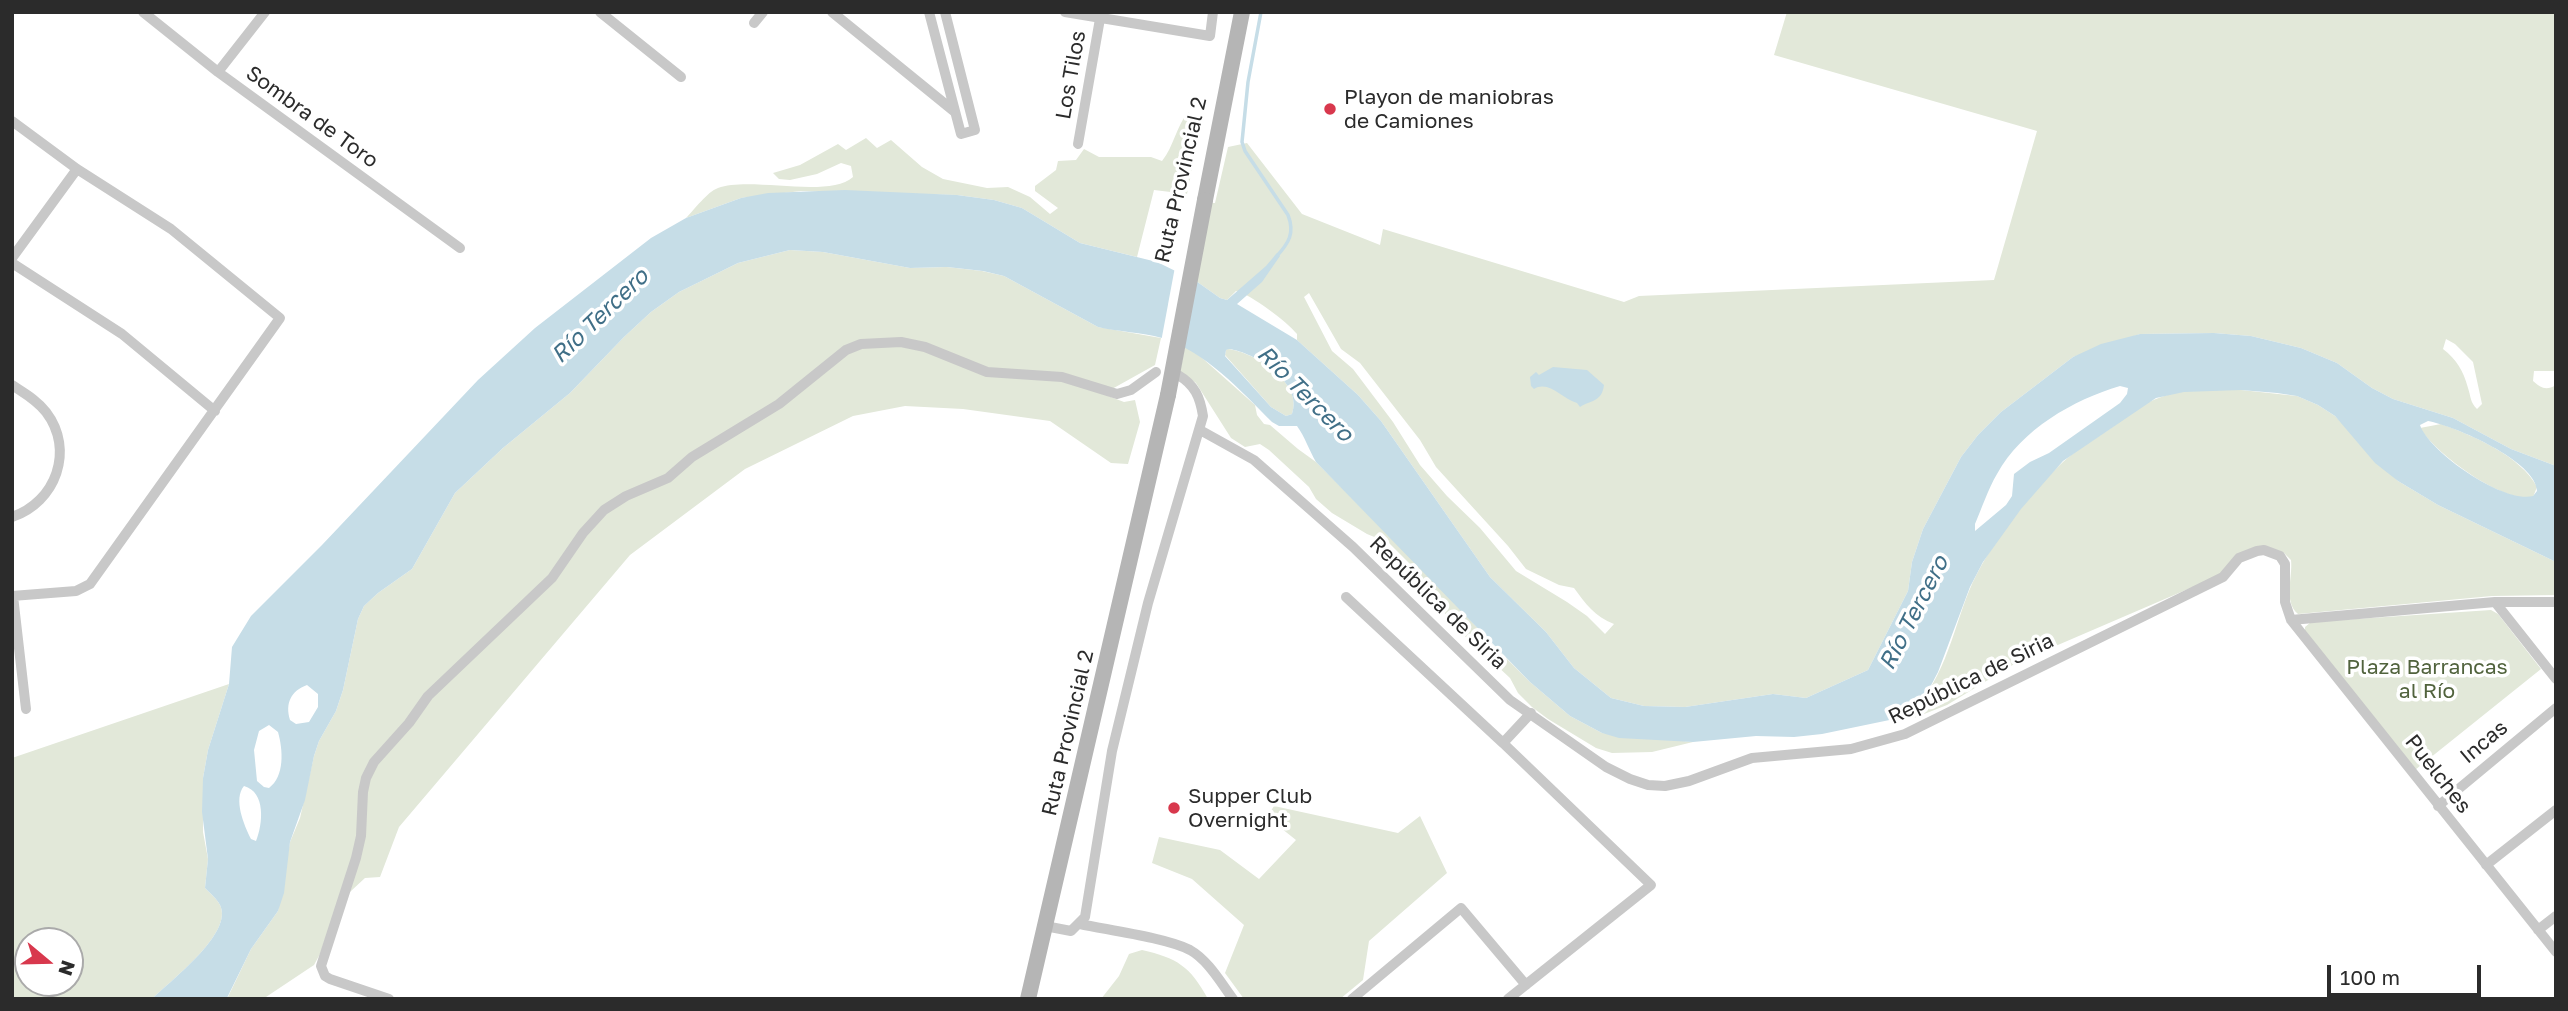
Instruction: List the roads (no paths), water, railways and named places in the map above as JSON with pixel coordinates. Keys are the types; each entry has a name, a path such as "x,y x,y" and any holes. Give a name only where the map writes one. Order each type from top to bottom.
{"main road":[{"name":"Ruta Provincial 2","path":"1028,999 1150,476 1199,199 1233,61 1242,12"}],"street":[{"name":"Sombra de Toro","path":"143,12 218,72 460,248"},
{"path":"218,72 265,12"},
{"path":"600,12 681,77"},
{"path":"754,23 762,12"},
{"path":"832,12 955,112"},
{"path":"932,13 961,134 975,130 945,12"},
{"path":"1065,12 1101,15 1209,36 1213,12"},
{"name":"Los Tilos","path":"1078,144 1101,15"},
{"path":"12,121 77,169 171,229 280,318 90,584 76,591 13,596 26,709"},
{"path":"77,169 12,261 114,328 215,411"},
{"path":"389,999 330,979 325,976 321,966 356,858 361,836 366,778 374,762 409,723 428,696 552,578 583,533 604,510 626,496 668,478 692,457 779,404 840,354 860,344 901,342 925,347 988,372 1062,377 1117,394 1130,390 1156,372"},
{"path":"1045,926 1071,931 1085,916 1112,751 1148,603 1203,416 1201,401 1191,384 1178,375"},
{"path":"12,385 34,400 48,414 59,440 60,455 52,486 43,498 33,507 12,517"},
{"name":"República de Siria","path":"1200,430 1254,460 1353,547 1510,700 1606,767 1648,785 1665,786 1689,781 1752,758 1852,749 1905,734 2222,577 2238,558 2257,551 2264,550 2280,556 2285,564 2285,602 2291,620"},
{"path":"1346,597 1651,885 1508,999"},
{"path":"2495,602 2556,679"},
{"path":"2291,620 2495,602 2556,602"},
{"name":"Puelches","path":"2291,620 2556,952"},
{"name":"Incas","path":"2438,806 2556,708"},
{"path":"1503,743 1531,713"},
{"path":"2486,865 2556,810"},
{"path":"1352,999 1461,908 1526,985"},
{"path":"2538,930 2556,916"},
{"path":"1080,924 1190,950 1202,960 1233,999"}],"water":[{"name":"Río Tercero","path":"845,190 957,195 994,200 1022,208 1080,243 1157,262 1227,300 1277,253 1280,256 1262,282 1237,304 1297,340 1358,395 1381,421 1490,577 1546,632 1574,668 1611,698 1644,706 1685,707 1773,694 1806,698 1868,670 1908,591 1912,562 1923,529 1961,457 1978,435 2001,412 2073,357 2101,344 2140,334 2214,333 2251,336 2301,348 2337,363 2372,388 2393,399 2453,418 2511,449 2556,466 2556,562 2438,505 2398,481 2375,463 2335,416 2318,405 2297,396 2277,393 2241,390 2184,392 2156,398 2063,461 2021,509 1983,562 1970,587 1938,672 1926,695 1915,709 1904,717 1794,737 1756,736 1693,742 1619,738 1602,733 1570,716 1530,682 1316,462 1297,426 1279,426 1272,422 1222,373 1178,344 1146,334 1098,327 1004,276 947,267 910,268 823,252 790,250 738,263 679,292 651,312 570,393 503,448 455,493 412,569 378,593 364,606 358,619 343,690 336,711 319,741 305,800 290,842 284,893 278,911 251,949 227,998 152,999 198,956 218,929 222,916 219,903 205,888 208,859 202,812 203,778 208,750 229,684 232,647 251,616 478,380 535,328 651,238 686,218 741,198 768,193","holes":["1226,350 1251,356 1274,371 1291,391 1294,402 1292,414 1286,416 1271,407 1225,356","2120,386 2128,388 2120,403 2014,474 2012,496 2006,505 1975,531 1975,524 1997,474 2020,443 2050,418 2084,399","2428,421 2474,437 2523,468 2533,480 2537,491 2533,496 2520,496 2487,484 2452,461 2426,436 2420,425","307,685 318,694 318,707 309,722 296,724 290,720 289,703 293,694","269,725 278,732 282,754 280,770 269,788 257,781 254,750 259,731","244,786 251,789 259,802 261,818 256,841 251,839 245,827 239,798"]},
{"path":"1553,367 1587,370 1604,385 1601,395 1580,407 1550,388 1534,389 1531,386 1530,377 1536,372 1539,375"}],"waterway":[{"path":"1248,82 1261,12"},
{"path":"1248,82 1242,142 1245,151 1288,215 1291,227 1290,238 1276,257"}],"place":[{"name":"Playon de maniobras de Camiones","path":"1330,109"},
{"name":"Supper Club Overnight","path":"1174,808"}],"park label":[{"name":"Plaza Barrancas al Río","path":"2427,679"}]}
